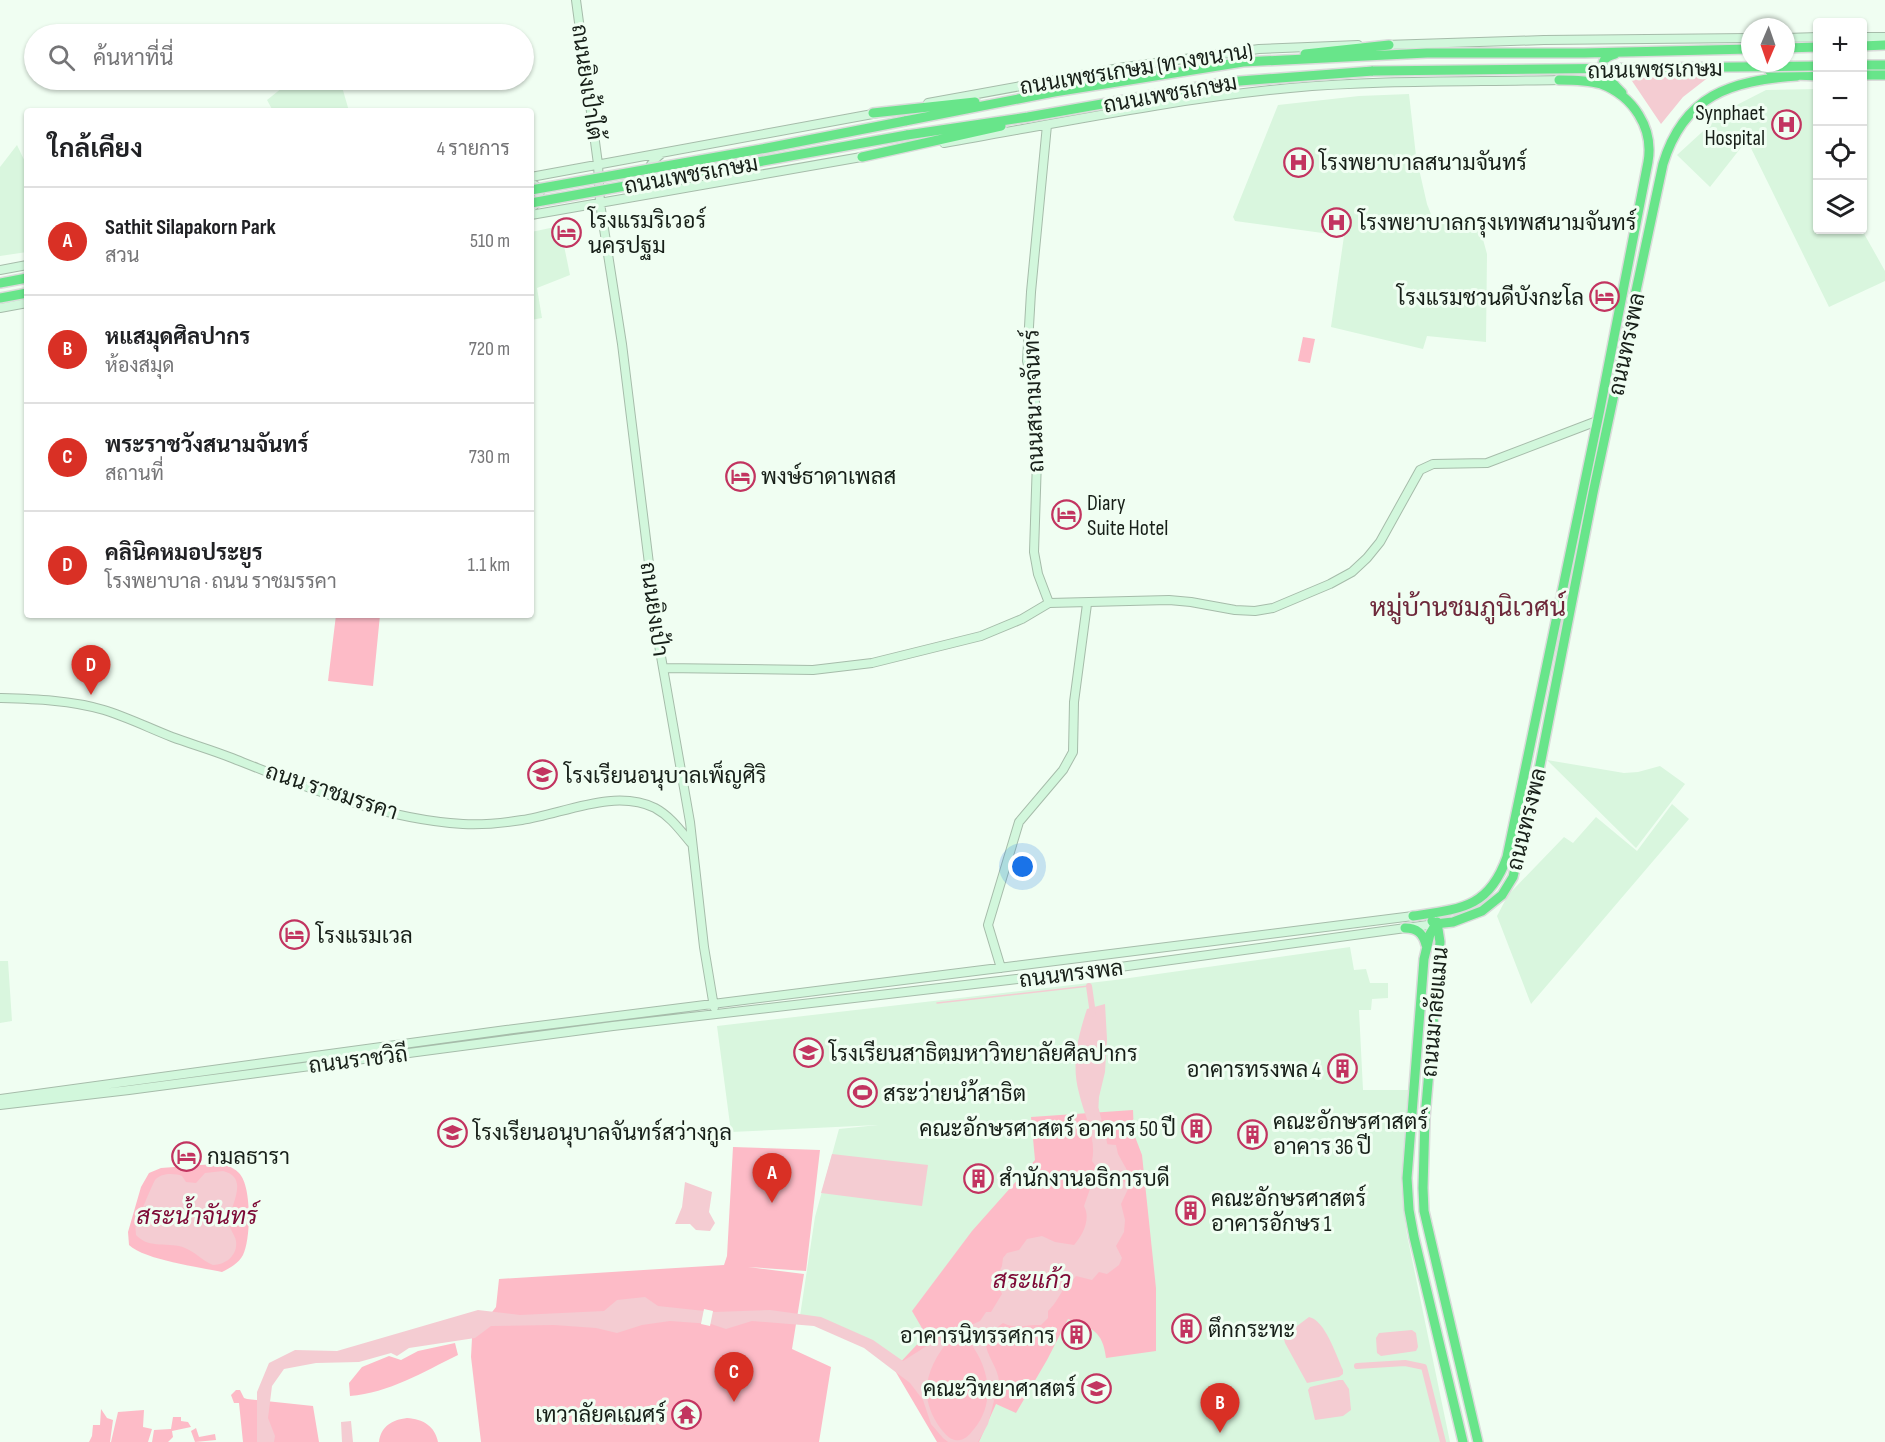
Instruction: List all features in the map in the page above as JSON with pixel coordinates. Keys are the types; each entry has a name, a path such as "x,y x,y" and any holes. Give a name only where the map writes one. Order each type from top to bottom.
{"highway":[{"path":"1243,62 1389,45"},
{"path":"1867,46 1885,45"},
{"path":"1795,48 1813,47"},
{"name":"ถนนเพชรเกษม","path":"534,189 767,148 1038,95 1243,62 1427,53 1741,50"},
{"path":"1636,111 1607,77 1603,68 1609,55 1637,52"},
{"path":"1559,80 1570,77 1576,72 1577,66 1572,57 1560,53"},
{"path":"1867,65 1885,65"},
{"name":"ถนนเพชรเกษม","path":"534,204 908,135 1059,112 1227,82 1373,71 1813,66"},
{"path":"1730,87 1756,72"},
{"path":"1771,72 1798,76"},
{"path":"1867,75 1885,75"},
{"name":"ถนนทรงพล","path":"1435,924 1453,922 1475,915 1502,895 1513,877 1540,765 1593,493 1663,164 1671,139 1677,128 1693,111 1709,98 1730,87 1767,78 1813,76"},
{"name":"ถนนทรงพล","path":"1413,916 1451,911 1480,898 1498,880 1507,857 1650,152 1650,140 1646,127 1636,111 1624,99 1602,85 1575,80 1559,80"},
{"path":"873,113 1038,95"},
{"path":"862,157 1059,112"},
{"path":"0,283 24,279"},
{"path":"0,298 24,294"},
{"path":"1621,302 1634,304"},
{"path":"1413,916 1423,916 1435,924 1451,911"},
{"path":"1440,942 1453,922"},
{"name":"ถนนมาลัยแมน","path":"1435,924 1440,942 1425,1128 1424,1211 1478,1442"},
{"name":"ถนนมาลัยแมน","path":"1435,924 1426,945 1407,1178 1408,1201 1414,1237 1462,1442"},
{"path":"1405,928 1418,930 1425,939 1426,945"}],"main road":[{"name":"ถนนยิงเป้าใต้","path":"576,0 598,164 600,203"},
{"path":"1795,38 1813,37"},
{"path":"1867,37 1885,37"},
{"name":"ถนนเพชรเกษม (ทางขนาน)","path":"534,176 1125,67 1259,49 1544,40 1741,38"},
{"name":"ถนนเพชรเกษม (ทางขนาน)","path":"534,214 1188,101 1287,88 1356,83 1559,80"},
{"name":"ถนนสนามจันทร์","path":"1047,125 1031,292 1027,361 1033,385 1038,429 1034,552 1038,574 1049,603"},
{"path":"665,151 650,166 647,174 648,180 657,188 680,188"},
{"path":"534,185 540,192 540,198 534,203"},
{"name":"ถนนยิงเป้า","path":"600,203 615,294 663,668 690,822 716,1014"},
{"path":"0,270 24,266"},
{"path":"0,308 24,304"},
{"path":"663,668 813,670 872,663 981,636 1022,620 1049,603 1087,604 1168,600 1235,610 1255,611 1278,607 1330,584 1361,565 1380,542 1420,470 1426,466 1487,464 1597,421"},
{"path":"997,982 998,969 988,925 1019,822 1063,770 1073,752 1074,702 1087,604"},
{"name":"ถนน ราชมรรคา","path":"0,698 35,699 103,710 340,799 398,814 464,824 522,820 568,808 630,801 658,809 679,828 692,844"},
{"name":"ถนนทรงพล","path":"713,1004 1413,916"},
{"name":"ถนนทรงพล","path":"716,1014 997,982 1435,924"},
{"name":"ถนนราชวิถี","path":"0,1105 129,1090 713,1004"},
{"name":"ถนนราชวิถี","path":"0,1099 716,1014"}],"shaded area":[{"path":"1813,89 1813,234 1864,234 1885,271 1885,281 1829,307 1747,140 1710,187 1677,155 1725,111 1766,90"},
{"path":"280,90 343,90 348,108 271,108 267,100"},
{"name":"โรงพยาบาลกรุงเทพสนามจันทร์","path":"1409,94 1416,156 1427,204 1434,222 1481,232 1487,254 1486,342 1427,336 1423,349 1331,327 1344,236 1235,221 1233,217 1278,105 1359,96"},
{"path":"17,145 24,160 24,252 0,256 0,167"},
{"path":"560,226 570,275 537,288 542,318 534,319 534,231"},
{"path":"1303,337 1315,339 1310,363 1298,361"},
{"path":"336,618 380,618 373,686 328,681"},
{"path":"1547,760 1624,773 1660,766 1685,784 1636,848"},
{"path":"1672,804 1689,819 1531,1004 1497,916 1508,895 1564,837 1573,843 1596,817 1637,851"},
{"path":"1350,947 1354,970 1366,969 1370,983 1388,983 1388,998 1372,999 1371,1010 1359,1010 1363,1090 1408,1090 1401,1181 1403,1206 1450,1442 953,1442 882,1349 800,1316 815,1217 839,1129 878,1125 731,1132 717,1026 1115,980"},
{"path":"0,961 8,961 12,1021 0,1023"},
{"path":"1133,1110 1134,1134 1142,1155 1156,1288 1156,1351 1106,1358 1099,1336 1089,1328 1068,1319 1016,1413 996,1404 979,1442 937,1442 894,1369 926,1335 912,1311 972,1231 1035,1160 1031,1117"},
{"path":"733,1147 820,1150 806,1271 748,1267 804,1274 792,1349 831,1367 819,1442 481,1442 471,1357 472,1338 496,1307 499,1279 724,1265 727,1256"},
{"name":"สระน้ำจันทร์","path":"214,1164 228,1166 239,1173 246,1189 249,1213 248,1237 243,1255 237,1263 222,1272 159,1259 129,1245 128,1232 141,1187 149,1173 161,1168"},
{"path":"455,1343 458,1355 419,1375 378,1391 350,1396 349,1383 362,1367 389,1356 401,1360 418,1351"},
{"path":"236,1390 240,1390 247,1399 313,1406 319,1442 243,1442 239,1403 234,1403 231,1395"},
{"path":"101,1409 107,1418 113,1420 110,1442 89,1442 93,1425 100,1425"},
{"path":"144,1410 143,1427 152,1429 148,1442 111,1442 118,1412"},
{"path":"173,1417 181,1417 181,1421 188,1422 191,1427 172,1431 173,1437 168,1442 152,1442 154,1430 171,1429"},
{"path":"407,1418 427,1424 434,1432 438,1442 379,1442 382,1432 388,1425"},
{"path":"196,1428 199,1437 215,1434 216,1440 195,1442 191,1431"}],"water":[{"path":"1710,76 1683,97 1661,124 1630,78"},
{"name":"สระแก้ว","path":"1105,1004 1107,1039 1105,1072 1099,1097 1098,1116 1104,1144 1116,1145 1118,1154 1128,1172 1122,1180 1127,1184 1128,1189 1121,1204 1125,1220 1124,1232 1116,1246 1122,1258 1119,1265 1107,1274 1099,1272 1092,1280 1076,1276 1064,1288 1048,1311 1048,1318 1041,1325 1017,1326 1003,1323 986,1336 986,1347 999,1381 988,1424 978,1442 948,1442 931,1424 923,1400 910,1383 864,1348 814,1326 752,1321 726,1329 711,1324 670,1321 642,1325 617,1333 596,1328 554,1325 491,1326 475,1338 409,1348 397,1356 391,1353 359,1362 316,1363 284,1369 272,1386 268,1418 275,1436 274,1442 257,1442 257,1392 269,1363 295,1350 337,1351 478,1310 520,1315 604,1311 617,1300 645,1297 658,1306 714,1312 770,1310 821,1317 873,1340 903,1361 952,1330 980,1321 986,1312 991,1312 1002,1294 996,1279 1007,1253 1019,1250 1027,1239 1042,1236 1055,1242 1074,1245 1085,1227 1087,1216 1084,1206 1091,1186 1095,1184 1097,1168 1092,1161 1093,1144 1079,1093 1076,1071 1078,1040 1087,1009","holes":["959,1336 968,1341 978,1355 985,1374 988,1393 984,1412 974,1429 968,1436 954,1440 949,1438 933,1417 927,1393 928,1381 936,1359 951,1337"]},
{"name":"สระว่ายนำ้สาธิต","path":"866,1080 869,1104 857,1105 854,1082"},
{"path":"832,1154 928,1165 922,1206 821,1193"},
{"name":"สระน้ำจันทร์","path":"223,1171 236,1180 237,1186 229,1223 236,1246 233,1255 227,1261 213,1265 185,1248 153,1244 141,1240 136,1235 137,1222 155,1180 164,1175 175,1174 182,1176 186,1182 196,1183 205,1173"},
{"path":"685,1182 712,1192 709,1212 715,1223 710,1231 696,1230 690,1224 675,1224 682,1207"},
{"path":"1309,1317 1320,1324 1329,1339 1343,1370 1343,1374 1339,1377 1307,1383 1285,1343 1285,1335"},
{"path":"1412,1330 1416,1333 1418,1347 1416,1351 1381,1356 1377,1353 1376,1338 1379,1333"},
{"path":"1343,1380 1349,1389 1351,1410 1343,1416 1315,1420 1308,1390 1310,1387"},
{"path":"351,1421 353,1442 342,1442 341,1422"}],"pier":[{"path":"704,1309 713,1311 710,1326 701,1324"}],"waterway":[{"path":"937,1003 1089,986"},
{"path":"1089,986 1093,1014"},
{"path":"1096,1110 1105,1147"},
{"path":"1357,1366 1405,1363 1424,1367 1443,1442"}],"place":[{"name":"Synphaet Hospital","path":"1786,125"},
{"name":"โรงพยาบาลสนามจันทร์","path":"1298,162"},
{"name":"โรงพยาบาลกรุงเทพสนามจันทร์","path":"1337,222"},
{"name":"โรงแรมริเวอร์ นครปฐม","path":"567,233"},
{"name":"โรงแรมชวนดีบังกะโล","path":"1605,297"},
{"name":"พงษ์ธาดาเพลส","path":"740,476"},
{"name":"Diary Suite Hotel","path":"1066,515"},
{"name":"คลินิคหมอประยูร","path":"91,695"},
{"name":"โรงเรียนอนุบาลเพ็ญศิริ","path":"543,775"},
{"name":"โรงแรมเวล","path":"295,935"},
{"name":"โรงเรียนสาธิตมหาวิทยาลัยศิลปากร","path":"808,1053"},
{"name":"อาคารทรงพล 4","path":"1342,1069"},
{"name":"สระว่ายนำ้สาธิต","path":"862,1093"},
{"name":"คณะอักษรศาสตร์ อาคาร 50 ปี","path":"1197,1128"},
{"name":"โรงเรียนอนุบาลจันทร์สว่างกูล","path":"452,1132"},
{"name":"คณะอักษรศาสตร์ อาคาร 36 ปี","path":"1252,1134"},
{"name":"กมลธารา","path":"186,1156"},
{"name":"สำนักงานอธิการบดี","path":"978,1178"},
{"name":"Sathit Silapakorn Park","path":"772,1203"},
{"name":"คณะอักษรศาสตร์ อาคารอักษร 1","path":"1190,1211"},
{"name":"ตึกกระทะ","path":"1187,1329"},
{"name":"อาคารนิทรรศการ","path":"1076,1335"},
{"name":"คณะวิทยาศาสตร์","path":"1097,1388"},
{"name":"พระราชวังสนามจันทร์","path":"734,1402"},
{"name":"เทวาลัยคเณศร์","path":"687,1414"},
{"name":"หแสมุดศิลปากร","path":"1220,1433"}],"district":[{"name":"หมู่บ้านชมภูนิเวศน์","path":"1468,607"}]}
